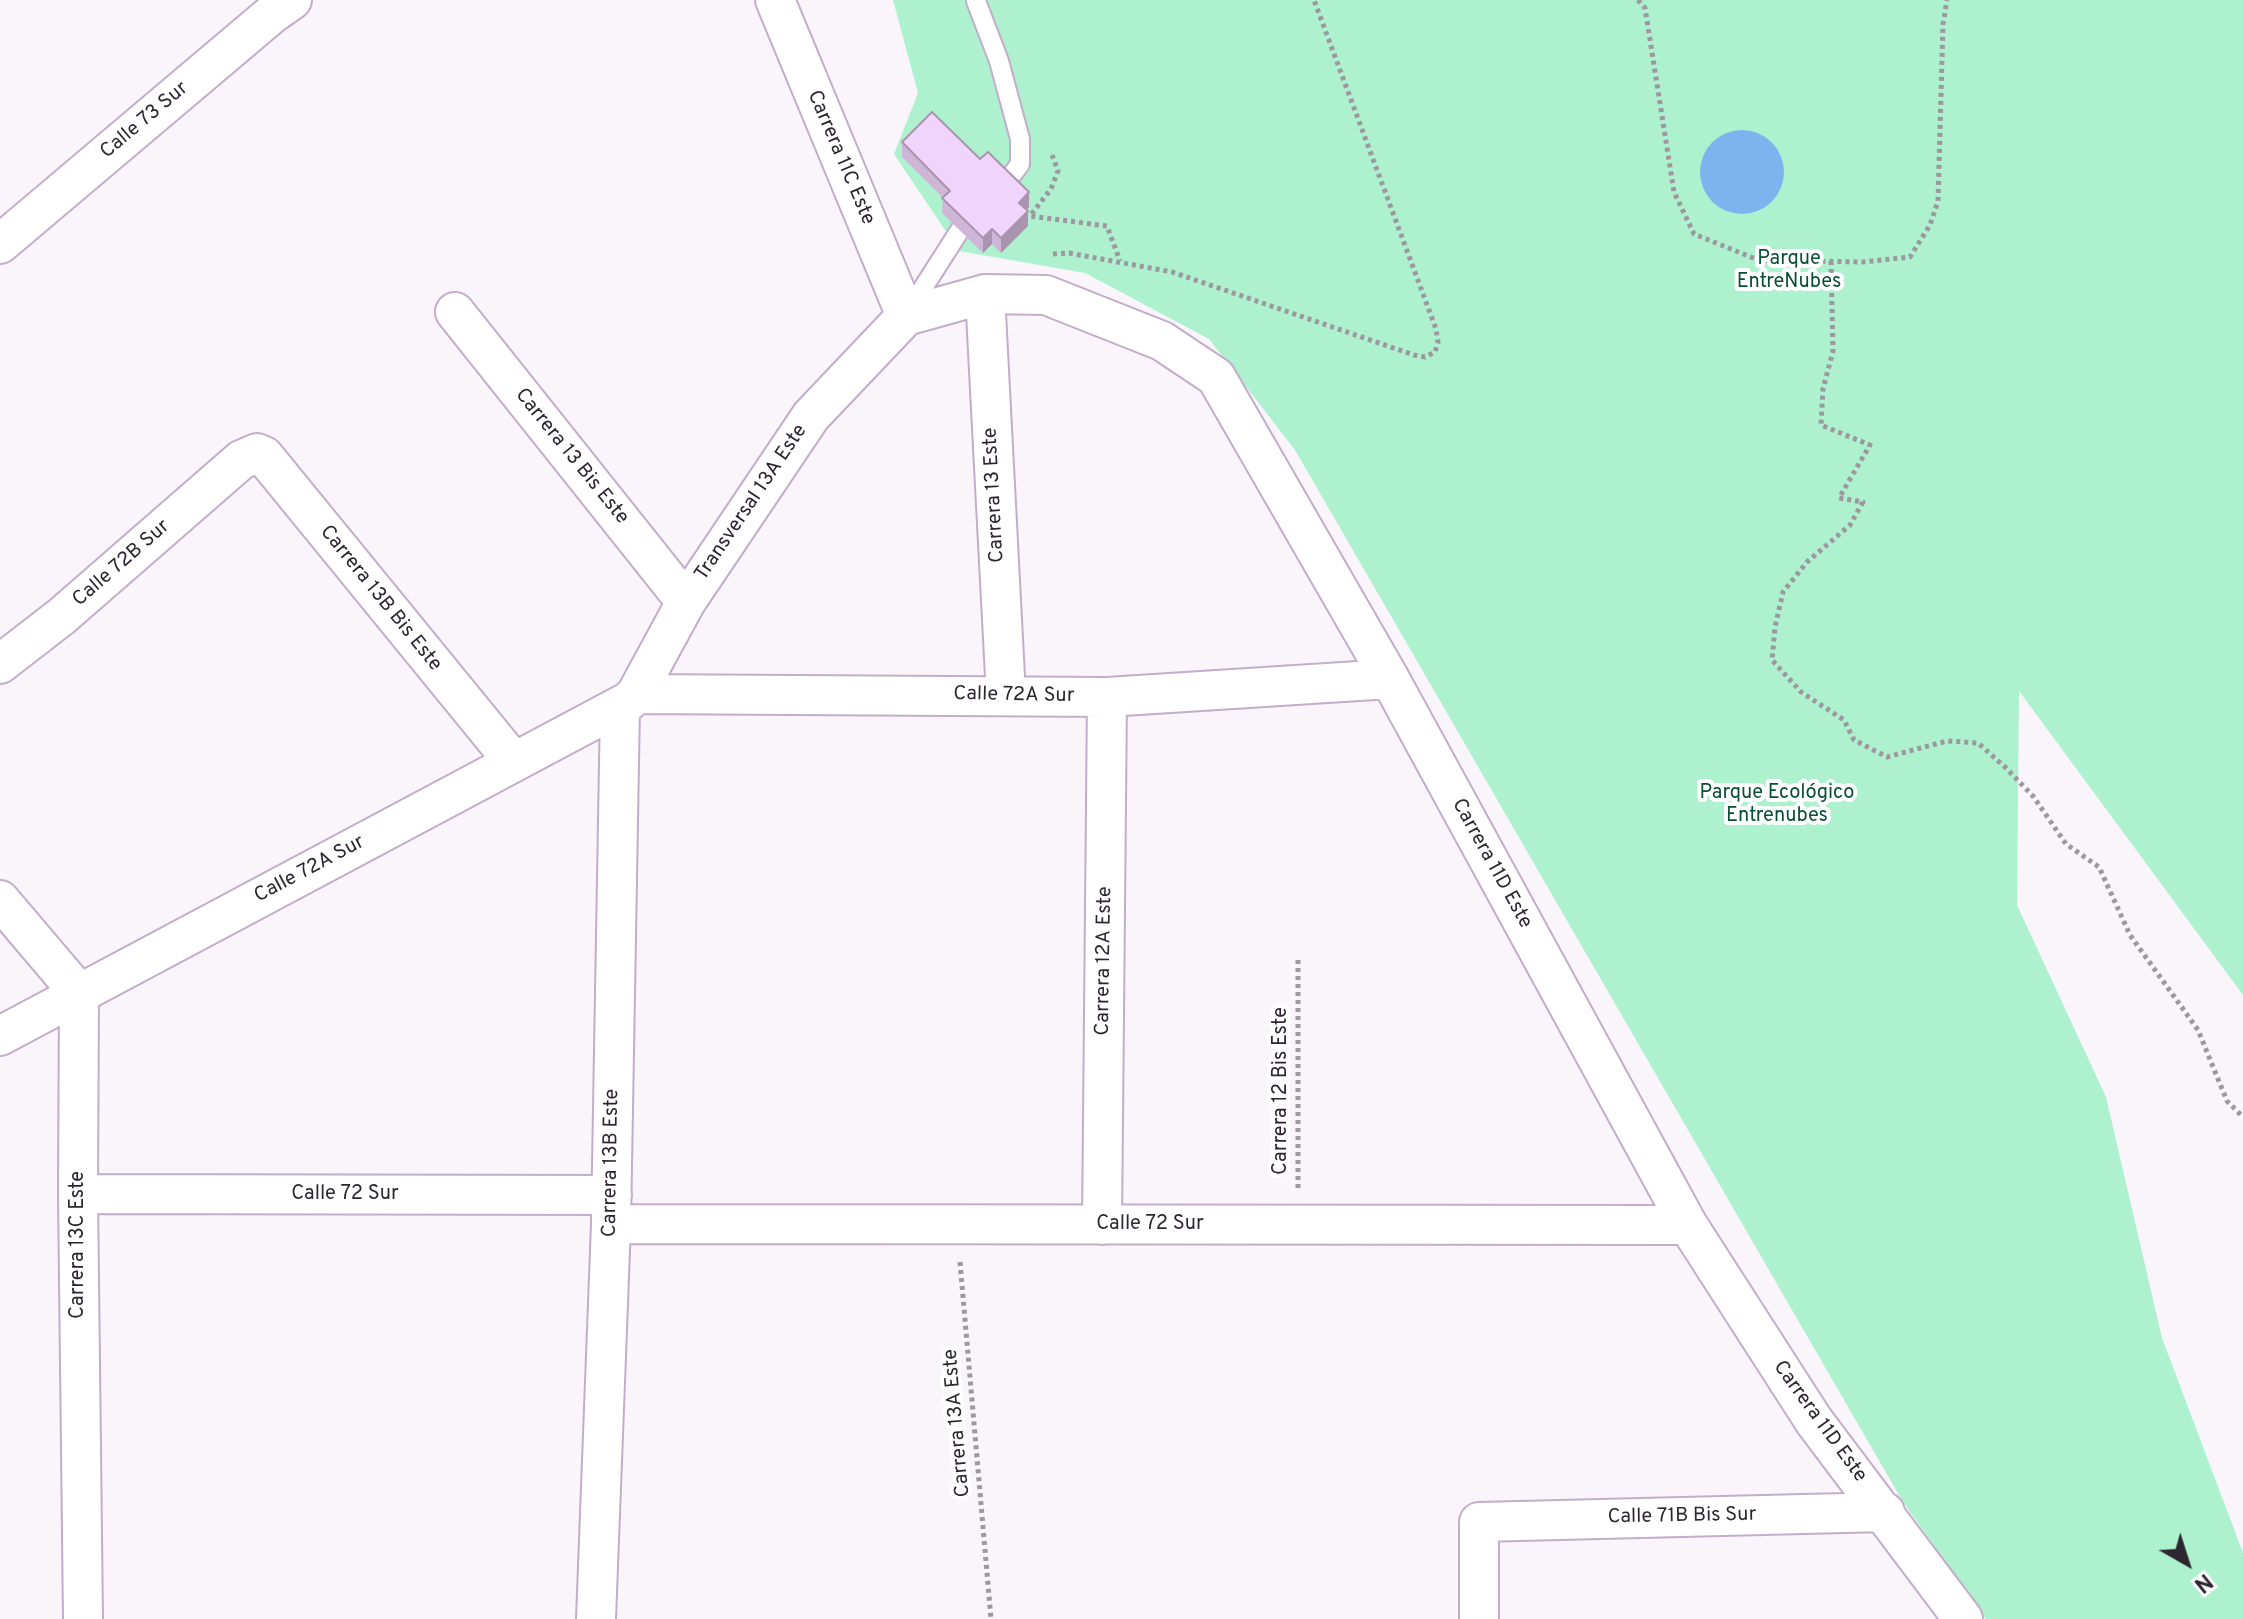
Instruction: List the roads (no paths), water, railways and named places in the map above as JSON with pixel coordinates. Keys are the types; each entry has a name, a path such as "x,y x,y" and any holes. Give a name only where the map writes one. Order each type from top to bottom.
{"street":[{"name":"Calle 73 Sur","path":"0,244 292,0"},
{"name":"Carrera 11C Este","path":"775,0 906,316"},
{"name":"Carrera 11D Este","path":"906,316 985,294 1046,295 1162,341 1216,377 1390,679 1688,1225 1805,1409 1963,1619"},
{"name":"Carrera 13 Este","path":"985,294 1006,696"},
{"name":"Carrera 13 Bis Este","path":"455,312 686,602"},
{"name":"Transversal 13A Este","path":"628,700 686,602 811,416 906,316"},
{"name":"Carrera 13B Bis Este","path":"241,460 257,453 264,456 513,761"},
{"name":"Calle 72B Sur","path":"0,664 62,616 241,460"},
{"name":"Calle 72A Sur","path":"0,1036 628,700 1107,697 1390,679"},
{"name":"Carrera 12A Este","path":"1102,1225 1107,697"},
{"name":"Carrera 13B Este","path":"596,1619 628,700"},
{"path":"0,900 79,993"},
{"name":"Carrera 13C Este","path":"79,993 83,1619"},
{"name":"Calle 72 Sur","path":"78,1194 612,1210 956,1225 1688,1225"},
{"name":"Calle 71B Bis Sur","path":"1479,1619 1479,1522 1885,1512"}],"lane":[{"path":"976,1 999,61 1020,139 1020,164 1005,184"},
{"path":"906,316 960,230"}],"water":[{"path":"1742,130 1758,133 1772,142 1781,156 1784,172 1781,188 1772,202 1758,211 1742,214 1726,211 1712,202 1703,188 1700,172 1703,156 1712,142 1726,133"}],"park label":[{"name":"Parque EntreNubes","path":"1789,272"},
{"name":"Parque Ecológico Entrenubes","path":"1777,806"}]}
